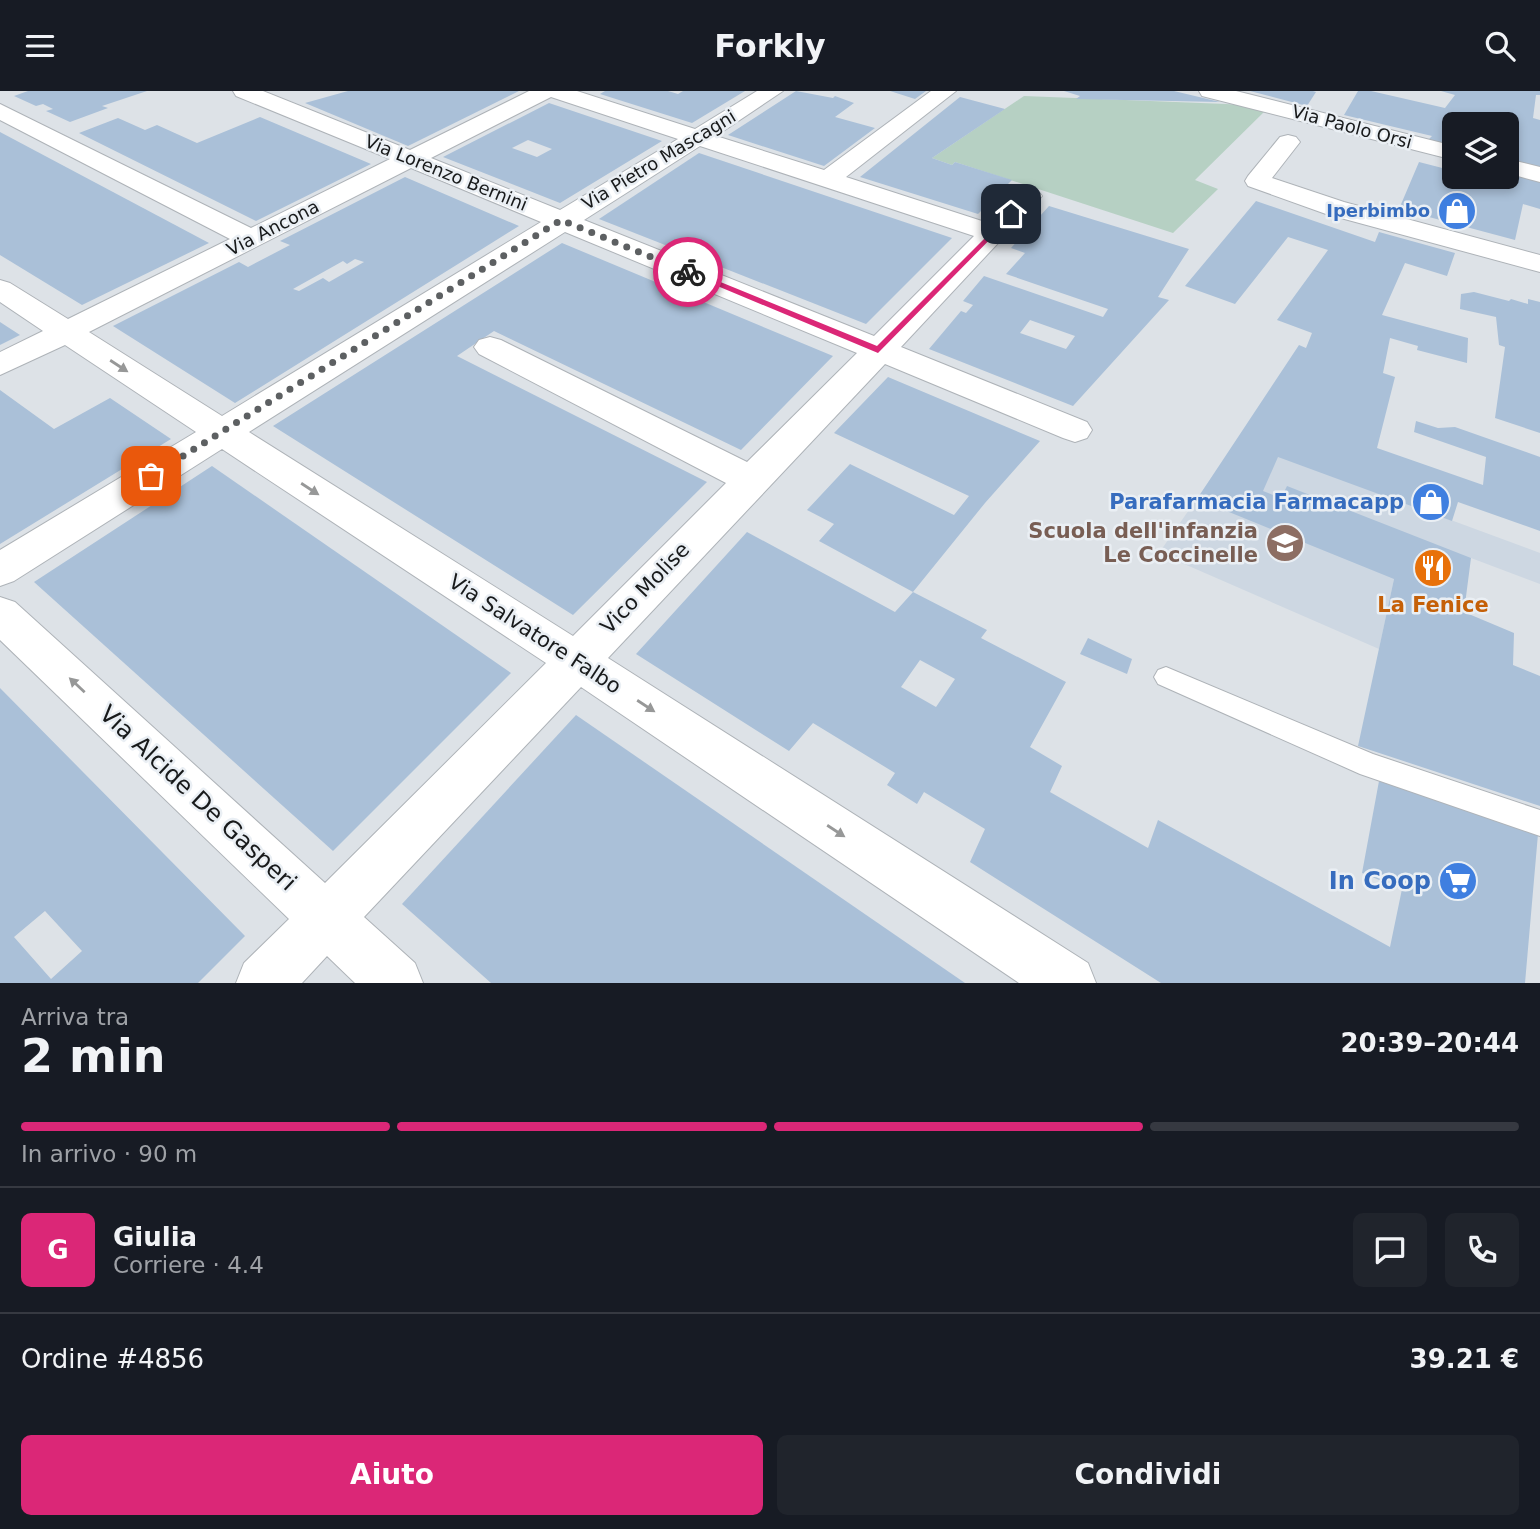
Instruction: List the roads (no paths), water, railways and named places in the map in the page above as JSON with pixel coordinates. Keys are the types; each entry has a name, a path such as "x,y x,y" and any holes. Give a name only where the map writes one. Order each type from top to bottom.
{"street":[{"name":"Via Lorenzo Bernini","path":"244,91 1075,430"},
{"name":"Via Ancona","path":"0,365 546,91"},
{"path":"555,91 992,233"},
{"name":"Via Pietro Mascagni","path":"6,567 772,91"},
{"path":"827,180 944,91"},
{"name":"Via Paolo Orsi","path":"1210,91 1442,150"},
{"path":"0,111 251,239"},
{"path":"1288,142 1257,181 1335,208 1540,264"},
{"path":"1519,169 1540,175"},
{"name":"Vico Molise","path":"264,983 326,916 1029,196"},
{"name":"Via Salvatore Falbo","path":"0,289 576,660 1068,983"},
{"path":"490,347 751,480"},
{"name":"Via Alcide De Gasperi","path":"0,614 395,983"}],"lane":[{"path":"1166,677 1369,765 1540,823"}],"place":[{"name":"Iperbimbo","path":"1457,211"},
{"name":"Parafarmacia Farmacapp","path":"1431,502"},
{"name":"Scuola dell'infanzia Le Coccinelle","path":"1285,543"},
{"name":"La Fenice","path":"1433,568"},
{"name":"In Coop","path":"1458,881"}]}
